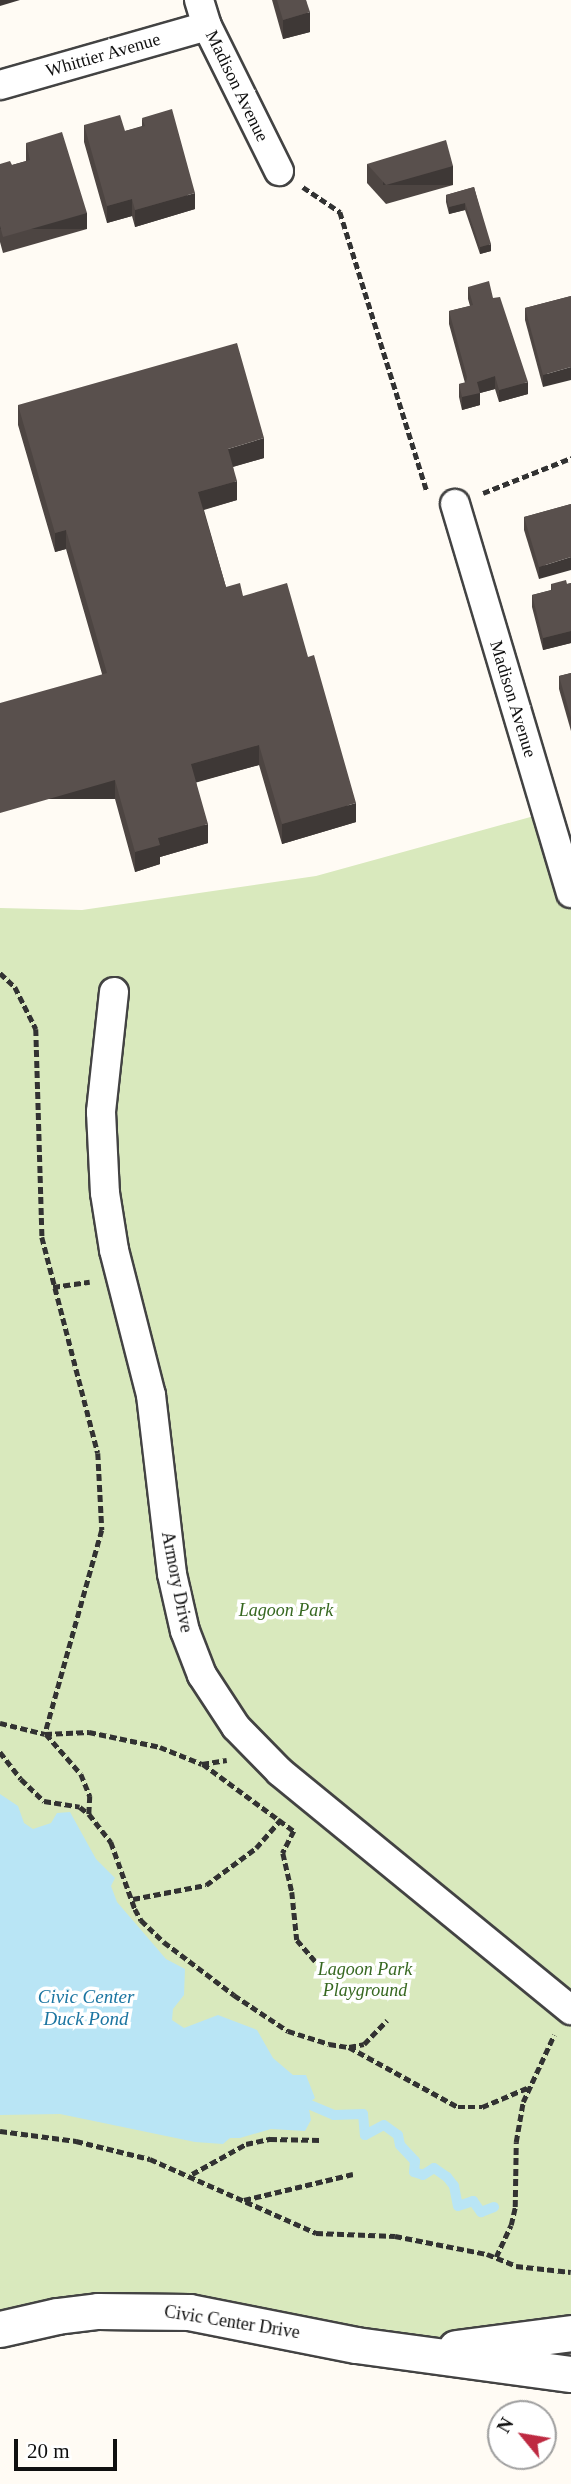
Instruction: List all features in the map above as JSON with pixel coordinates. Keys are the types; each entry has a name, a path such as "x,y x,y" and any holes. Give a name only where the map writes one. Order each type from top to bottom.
{"street":[{"name":"Whittier Avenue","path":"0,85 203,13"},
{"name":"Madison Avenue","path":"203,13 279,171"},
{"name":"Madison Avenue","path":"454,504 571,893"},
{"name":"Armory Drive","path":"114,992 102,1112 105,1193 114,1250 151,1395 172,1574 186,1631 202,1675 224,1712 261,1755 571,2010"},
{"name":"Civic Center Drive","path":"0,2329 57,2316 98,2311 189,2312 356,2345 571,2374"},
{"name":"Civic Center Drive","path":"421,2352 571,2333"}],"path":[{"path":"279,171 340,212 428,494 454,504 571,458"},
{"path":"0,973 15,987 36,1029 42,1237 97,1453 102,1530 45,1734"},
{"path":"0,1723 45,1734 89,1732 160,1747 202,1764 281,1819 294,1831 283,1853 292,1892 297,1940 315,1961"},
{"path":"45,1734 81,1774 90,1796 89,1814"},
{"path":"0,1752 21,1779 44,1801 80,1807 89,1814 111,1842 141,1920 164,1942 234,1995 288,2031 315,2041 349,2047 458,2107 482,2107 527,2088"},
{"path":"202,1764 261,1755"},
{"path":"133,1899 206,1885 256,1848 281,1819"},
{"path":"349,2047 364,2044 387,2020"},
{"path":"496,2257 516,2207 516,2142 527,2088 554,2036 546,2029"},
{"path":"0,2131 103,2147 150,2159 316,2233 395,2236 496,2257 516,2266 571,2273"},
{"path":"191,2175 246,2144 270,2139 321,2140"},
{"path":"243,2200 353,2174"}],"green space":[{"name":"Lagoon Park","path":"534,816 571,904 571,2328 421,2352 276,2327 0,2329 0,908 82,910 316,876"}],"water":[{"name":"Civic Center Duck Pond","path":"0,1794 18,1806 24,1823 33,1829 51,1823 57,1813 70,1812 96,1859 115,1878 111,1886 117,1902 166,1959 185,1969 184,1995 173,2009 172,2020 184,2028 218,2015 257,2030 273,2058 293,2075 306,2075 315,2098 308,2104 311,2120 305,2131 271,2129 240,2138 230,2138 223,2144 195,2142 60,2114 0,2115"}],"building":[{"path":"277,0 306,0 310,12 283,20"},
{"path":"172,109 195,193 135,210 132,199 107,206 84,125 120,115 125,131 145,126 142,118"},
{"path":"62,132 87,213 3,237 0,226 0,164 10,161 12,165 30,160 26,143"},
{"path":"446,140 453,166 386,185 367,164"},
{"path":"474,187 491,244 480,247 465,203 449,207 446,195"},
{"path":"489,281 493,298 500,297 528,382 499,390 495,376 477,382 480,393 462,397 459,384 466,382 467,377 449,311 473,305 468,287"},
{"path":"571,296 571,367 543,375 525,308"},
{"path":"237,343 264,438 228,449 237,481 198,492 226,587 240,583 243,596 287,583 308,657 314,655 356,803 282,824 259,745 191,764 208,824 158,838 160,845 135,852 115,780 0,813 0,703 107,673 66,530 55,533 18,405"},
{"path":"571,504 571,557 539,567 524,517"},
{"path":"566,580 567,584 571,583 571,631 543,638 532,595 552,590 551,584"},
{"path":"571,673 571,718 559,676"}],"waterway":[{"path":"308,2104 334,2115 363,2114 365,2135 384,2125 398,2135 400,2145 415,2161 414,2172 423,2175 434,2168 447,2177 454,2186 458,2206 473,2201 481,2212 494,2207"}],"park label":[{"name":"Lagoon Park Playground","path":"365,1980"}]}
